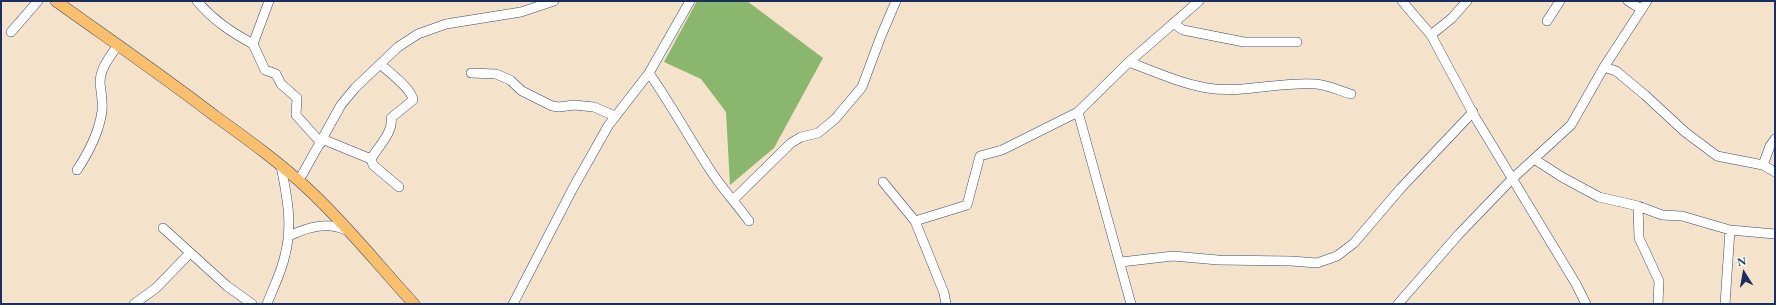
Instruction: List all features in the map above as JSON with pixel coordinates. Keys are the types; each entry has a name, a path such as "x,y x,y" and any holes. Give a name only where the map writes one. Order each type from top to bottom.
{"main road":[{"path":"56,1 162,76 281,166 308,189 350,232 414,304"},
{"path":"68,1 236,122 302,175 424,304"}],"street":[{"path":"11,32 23,21 38,1"},
{"path":"196,1 207,13 225,28 253,44 265,70 276,74 281,84 297,98 296,115 322,141 371,158"},
{"path":"253,44 269,1"},
{"path":"302,175 322,141 328,125 341,105 355,88 398,47 418,34 446,24 521,12 554,1"},
{"path":"513,304 572,190 614,116 649,73 690,1"},
{"path":"733,200 790,143 801,137 818,133 834,119 862,87 896,1"},
{"path":"915,221 967,205 980,156 1002,150 1078,112 1130,62 1199,1"},
{"path":"1402,1 1431,36 1473,112 1572,277 1586,304"},
{"path":"1431,36 1452,18 1466,1"},
{"path":"1547,21 1560,1"},
{"path":"1628,1 1641,9"},
{"path":"1398,304 1460,234 1512,179 1571,125 1604,67 1647,1"},
{"path":"1173,23 1183,30 1244,42 1297,42"},
{"path":"76,170 87,154 96,134 102,110 100,76 104,65 118,44"},
{"path":"1130,62 1180,81 1208,88 1243,90 1297,84 1318,84 1351,94"},
{"path":"380,64 408,90 413,100 391,118 392,124 390,129 371,158 373,165 399,187"},
{"path":"1604,67 1616,71 1645,95 1685,132 1717,156 1762,165 1775,172"},
{"path":"471,73 496,74 510,80 522,91 552,106 559,107 574,105 594,107 614,116"},
{"path":"649,73 668,100 707,165 749,221"},
{"path":"1078,112 1121,262 1131,304"},
{"path":"1121,262 1173,256 1218,260 1291,261 1317,263 1337,256 1354,243 1401,188 1473,112"},
{"path":"1762,165 1770,146 1775,139"},
{"path":"1534,159 1562,177 1599,197 1638,206 1662,215 1682,216 1730,230 1775,234"},
{"path":"267,304 285,256 289,236 287,195 281,166"},
{"path":"883,182 915,221 944,294 946,304"},
{"path":"1638,206 1639,238 1659,281 1658,304"},
{"path":"289,236 305,228 322,225 340,227 350,232"},
{"path":"163,228 227,286 252,304"},
{"path":"1725,304 1730,230"},
{"path":"134,304 156,288 190,253"}],"green space":[{"path":"697,1 747,1 823,58 774,148 730,185 726,112 701,79 664,62"}]}
